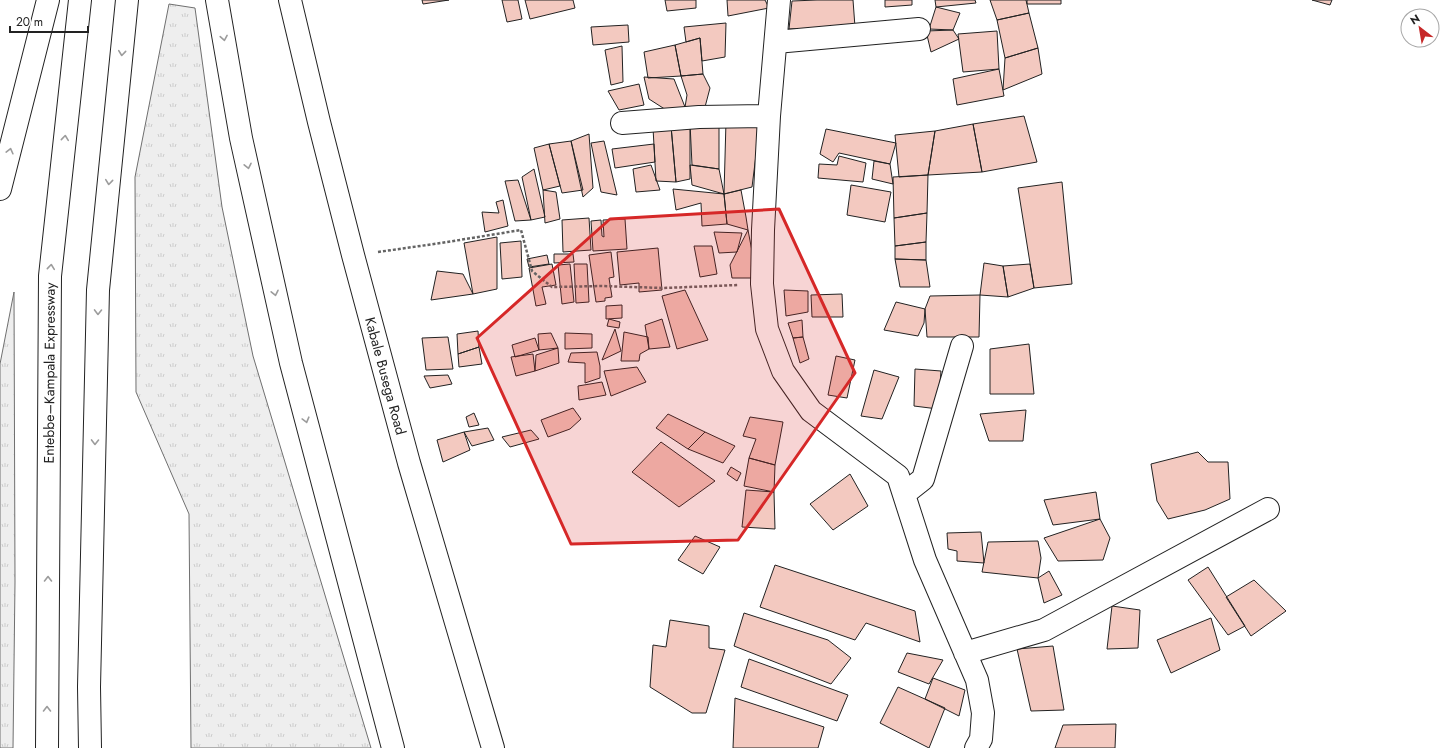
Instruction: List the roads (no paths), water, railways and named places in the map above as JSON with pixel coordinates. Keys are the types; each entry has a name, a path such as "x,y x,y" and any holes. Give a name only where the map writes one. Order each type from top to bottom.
{"main road":[{"path":"0,189 48,0"},
{"name":"Entebbe–Kampala Expressway","path":"47,748 50,276 80,0"},
{"path":"90,748 89,687 98,290 127,0"},
{"path":"217,0 241,138 291,363 393,748"},
{"name":"Kabale Busega Road","path":"290,0 353,255 409,464 493,748"},
{"path":"779,0 769,116 763,230 762,284 766,328 783,371 811,411 898,476 925,560 976,680 984,712 981,739 976,748"},
{"path":"776,42 919,29"},
{"path":"622,122 699,117 769,116"},
{"path":"904,494 923,479 962,346"},
{"path":"965,653 1044,630 1268,509"}]}
